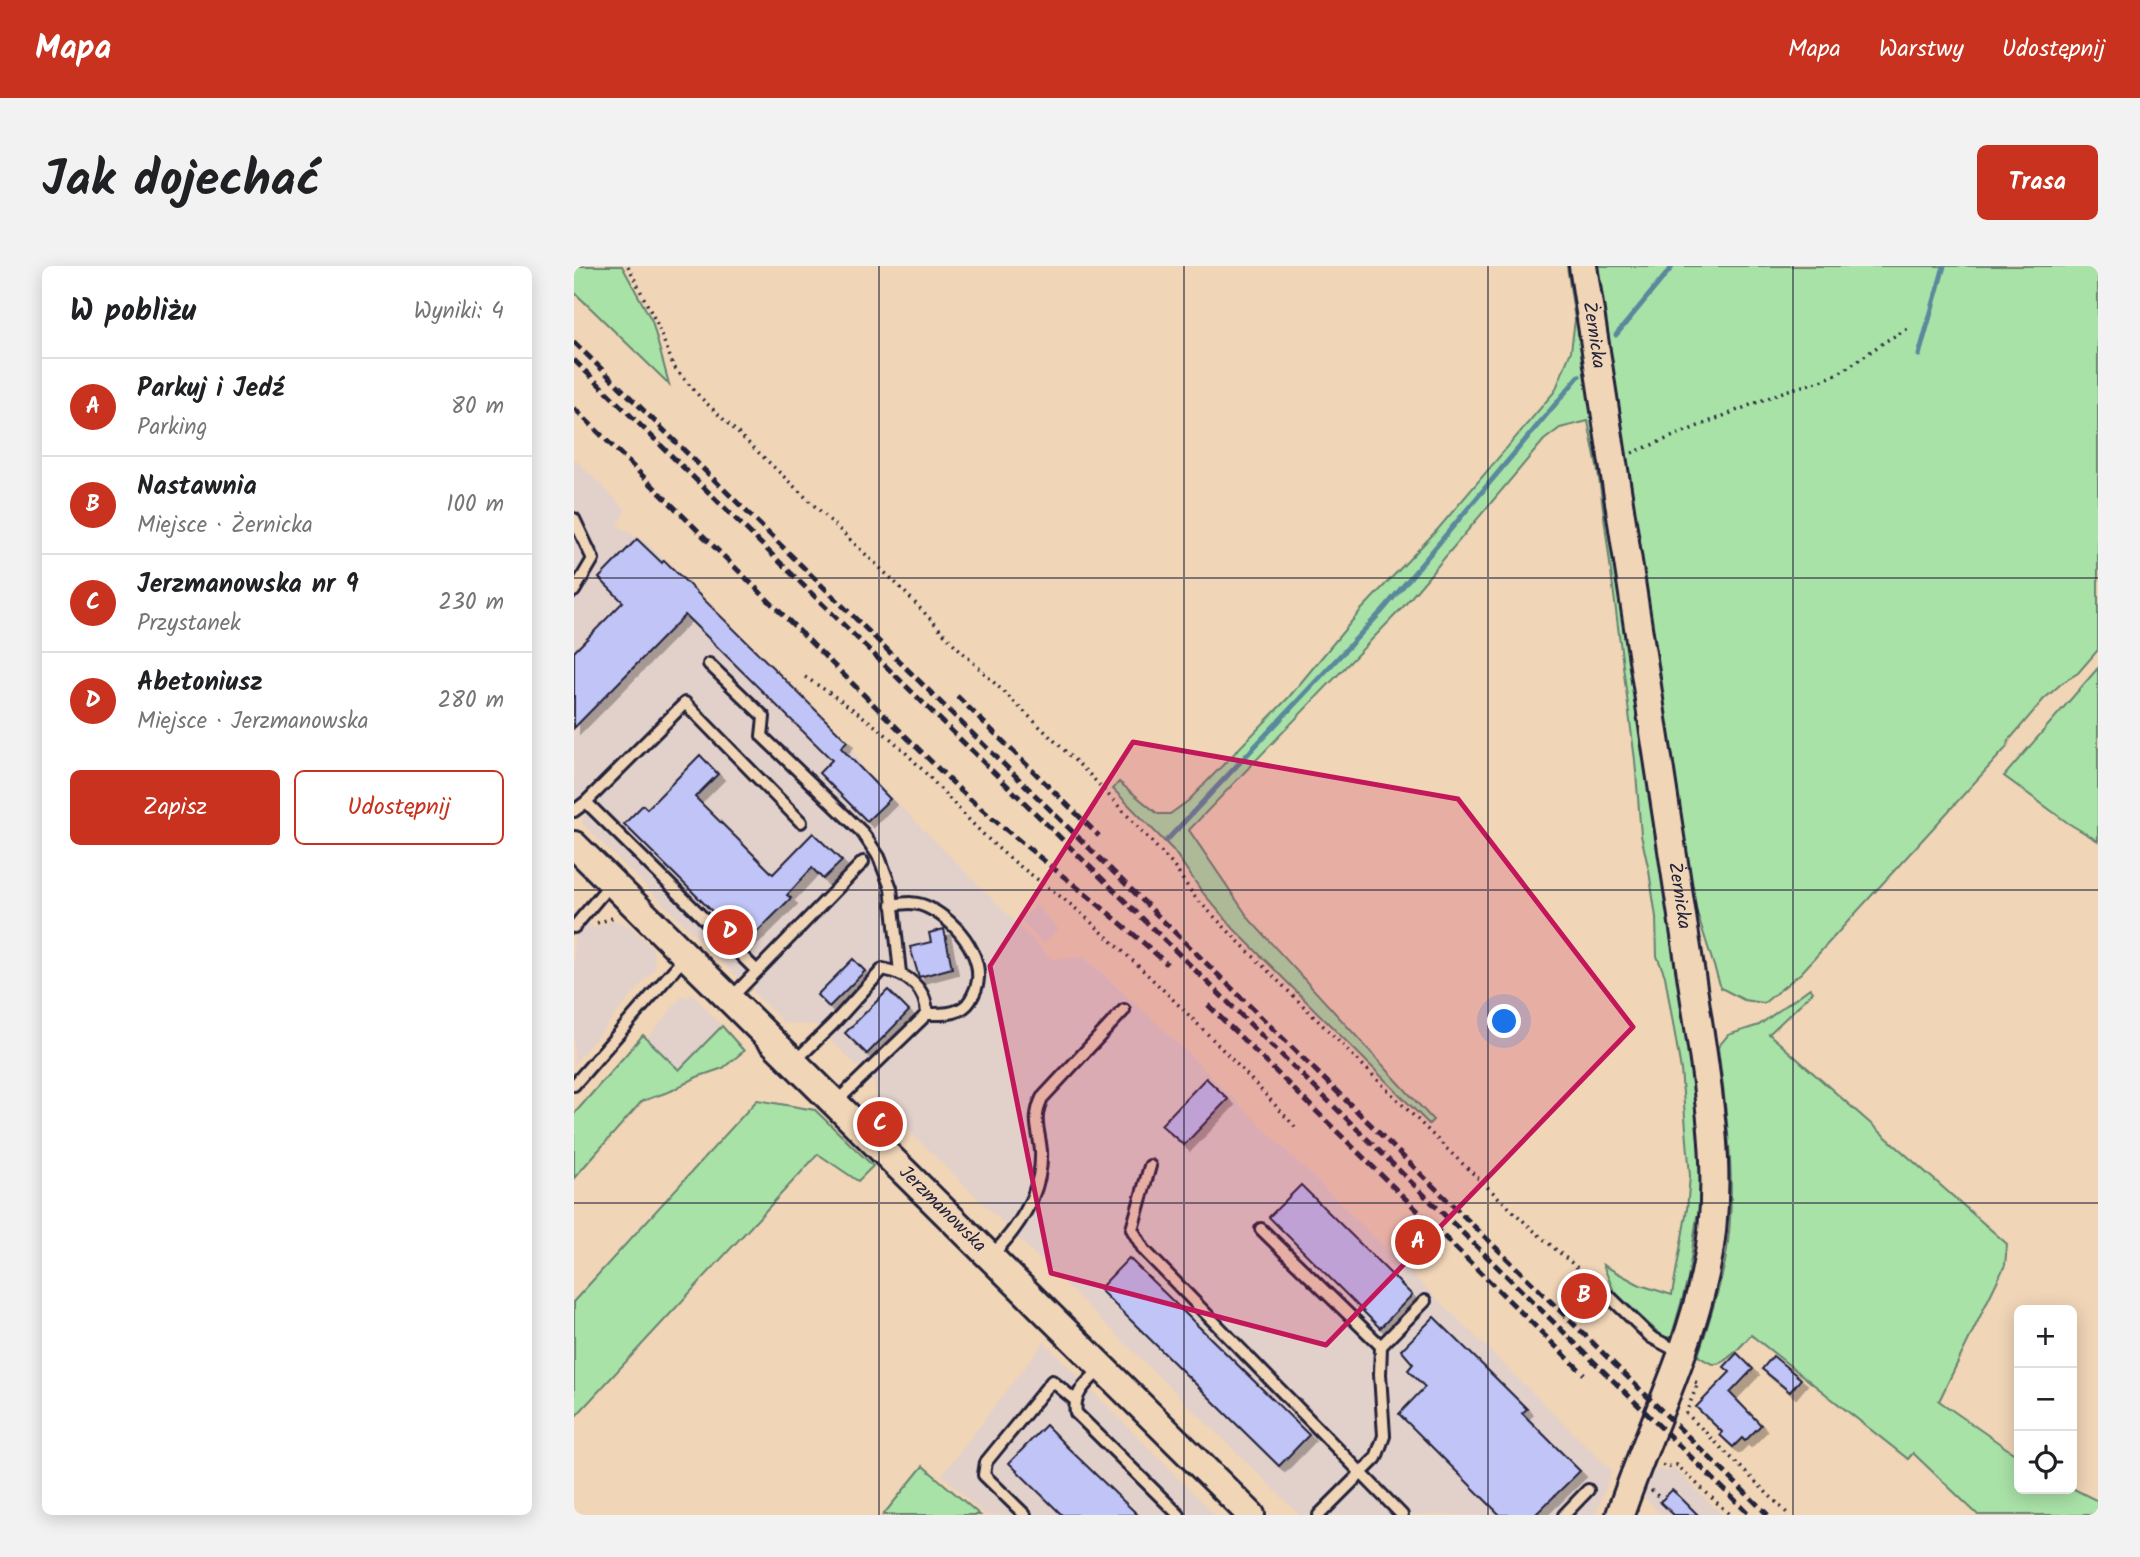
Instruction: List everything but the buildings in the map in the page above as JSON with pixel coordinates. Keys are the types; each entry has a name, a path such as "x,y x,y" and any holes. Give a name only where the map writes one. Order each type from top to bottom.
{"street":[{"name":"Żernicka","path":"1583,266 1702,1047 1714,1152 1714,1202 1706,1274 1682,1354 1620,1515"},
{"name":"Jerzmanowska","path":"574,845 1251,1515"}],"lane":[{"path":"574,519 593,559 575,589"},
{"path":"709,664 764,717 762,736 862,832 879,856 891,888 900,973"},
{"path":"574,811 685,703 801,821"},
{"path":"586,802 757,971"},
{"path":"730,999 863,862"},
{"path":"574,927 612,882"},
{"path":"835,1103 927,1014 949,1013 964,1007 978,986 978,963 959,933 936,912 916,903 892,905"},
{"path":"574,1085 686,956"},
{"path":"794,1062 883,970 900,973 916,984 927,1000 927,1014"},
{"path":"990,1257 1025,1214 1036,1190 1041,1159 1036,1112 1042,1098 1124,1010"},
{"path":"1150,1166 1132,1229 1144,1250 1402,1515"},
{"path":"1261,1228 1381,1346"},
{"path":"1610,1297 1651,1337 1682,1354"},
{"path":"1319,1515 1376,1458 1384,1436 1381,1346 1425,1301"},
{"path":"1102,1368 1079,1393 1075,1400 1076,1413 1179,1515"},
{"path":"1025,1515 984,1475 986,1462 1052,1381 1075,1400"},
{"path":"1564,1515 1588,1490"}],"path":[{"path":"628,266 657,324 674,367 699,396 900,587 954,644 1091,776 1172,864 1195,897 1448,1150 1533,1230 1610,1297"},
{"path":"1612,459 1785,391 1824,380 1909,328"},
{"path":"805,677 849,705 893,741 1017,866 1057,892 1083,914 1220,1045 1297,1129"},
{"path":"1686,1413 1789,1515"},
{"path":"1653,1461 1666,1467 1677,1465 1730,1515"}],"highlighted area":[{"path":"1133,742 1458,799 1633,1027 1326,1345 1051,1273 990,966"}],"shaded area":[{"path":"574,458 626,510 617,525 648,544 848,741 864,770 1052,959 1084,957 1161,1027 1612,1471 1595,1515 1300,1515 886,1108 878,1115 875,1084 815,1025 784,1023 753,992 754,982 746,975 737,977 582,823 583,814 574,806"},
{"path":"1036,905 1059,929 1043,944 1020,920"},
{"path":"574,911 594,928 612,921 630,926 653,949 655,968 574,1064"},
{"path":"692,993 722,1026 679,1070 647,1039 683,995 687,998"},
{"path":"1044,1342 1215,1515 985,1515 942,1475"},
{"path":"1674,1468 1722,1515 1662,1515 1643,1496 1653,1471 1659,1469 1667,1472"}],"green space":[{"path":"574,266 622,266 652,321 669,384 574,292"},
{"path":"1567,266 1575,266 1702,1124 1704,1210 1697,1216 1688,1279 1671,1338 1662,1336 1614,1292 1603,1265 1640,1285 1672,1295 1690,1176 1681,1070 1665,976 1657,956 1656,917 1641,835 1635,760 1599,477 1588,421 1560,428 1544,440 1403,607 1189,830 1250,920 1433,1120 1429,1124 1234,929 1203,893 1173,850 1113,789 1119,782 1158,814 1170,814 1188,801 1289,697 1361,610 1438,529 1555,391 1571,351 1575,320"},
{"path":"1595,266 2098,266 2098,650 2078,673 2043,700 2010,739 2006,748 1801,973 1764,1003 1744,1000 1721,988 1687,881"},
{"path":"2098,668 2098,841 2068,823 2004,776"},
{"path":"1810,988 1813,992 1769,1034 2007,1244 2005,1265 1939,1401 2014,1454 2014,1494 2077,1494 2077,1490 2098,1501 2098,1515 1978,1515 1913,1453 1908,1459 1751,1335 1719,1363 1711,1363 1698,1356 1725,1262 1731,1208 1730,1154 1718,1047 1728,1035 1759,1025"},
{"path":"722,1026 744,1051 723,1068 642,1101 574,1178 574,1114 643,1035 679,1070"},
{"path":"757,1100 815,1110 873,1166 858,1181 818,1154 574,1418 574,1301"},
{"path":"923,1466 980,1515 883,1515"}],"waterway":[{"path":"1616,335 1673,266"},
{"path":"1919,355 1944,266"},
{"path":"1167,840 1383,610 1579,376"}],"railway":[{"path":"574,342 1768,1515"},
{"path":"574,360 1750,1515"},
{"path":"574,408 961,791 1167,964"},
{"path":"957,696 1099,836"},
{"path":"1208,1005 1584,1374"}],"place":[{"name":"Abetoniusz","path":"730,932"},
{"name":"Jerzmanowska nr 9","path":"880,1124"},
{"name":"Parkuj i Jedź","path":"1418,1242"},
{"name":"Nastawnia","path":"1584,1296"}]}
